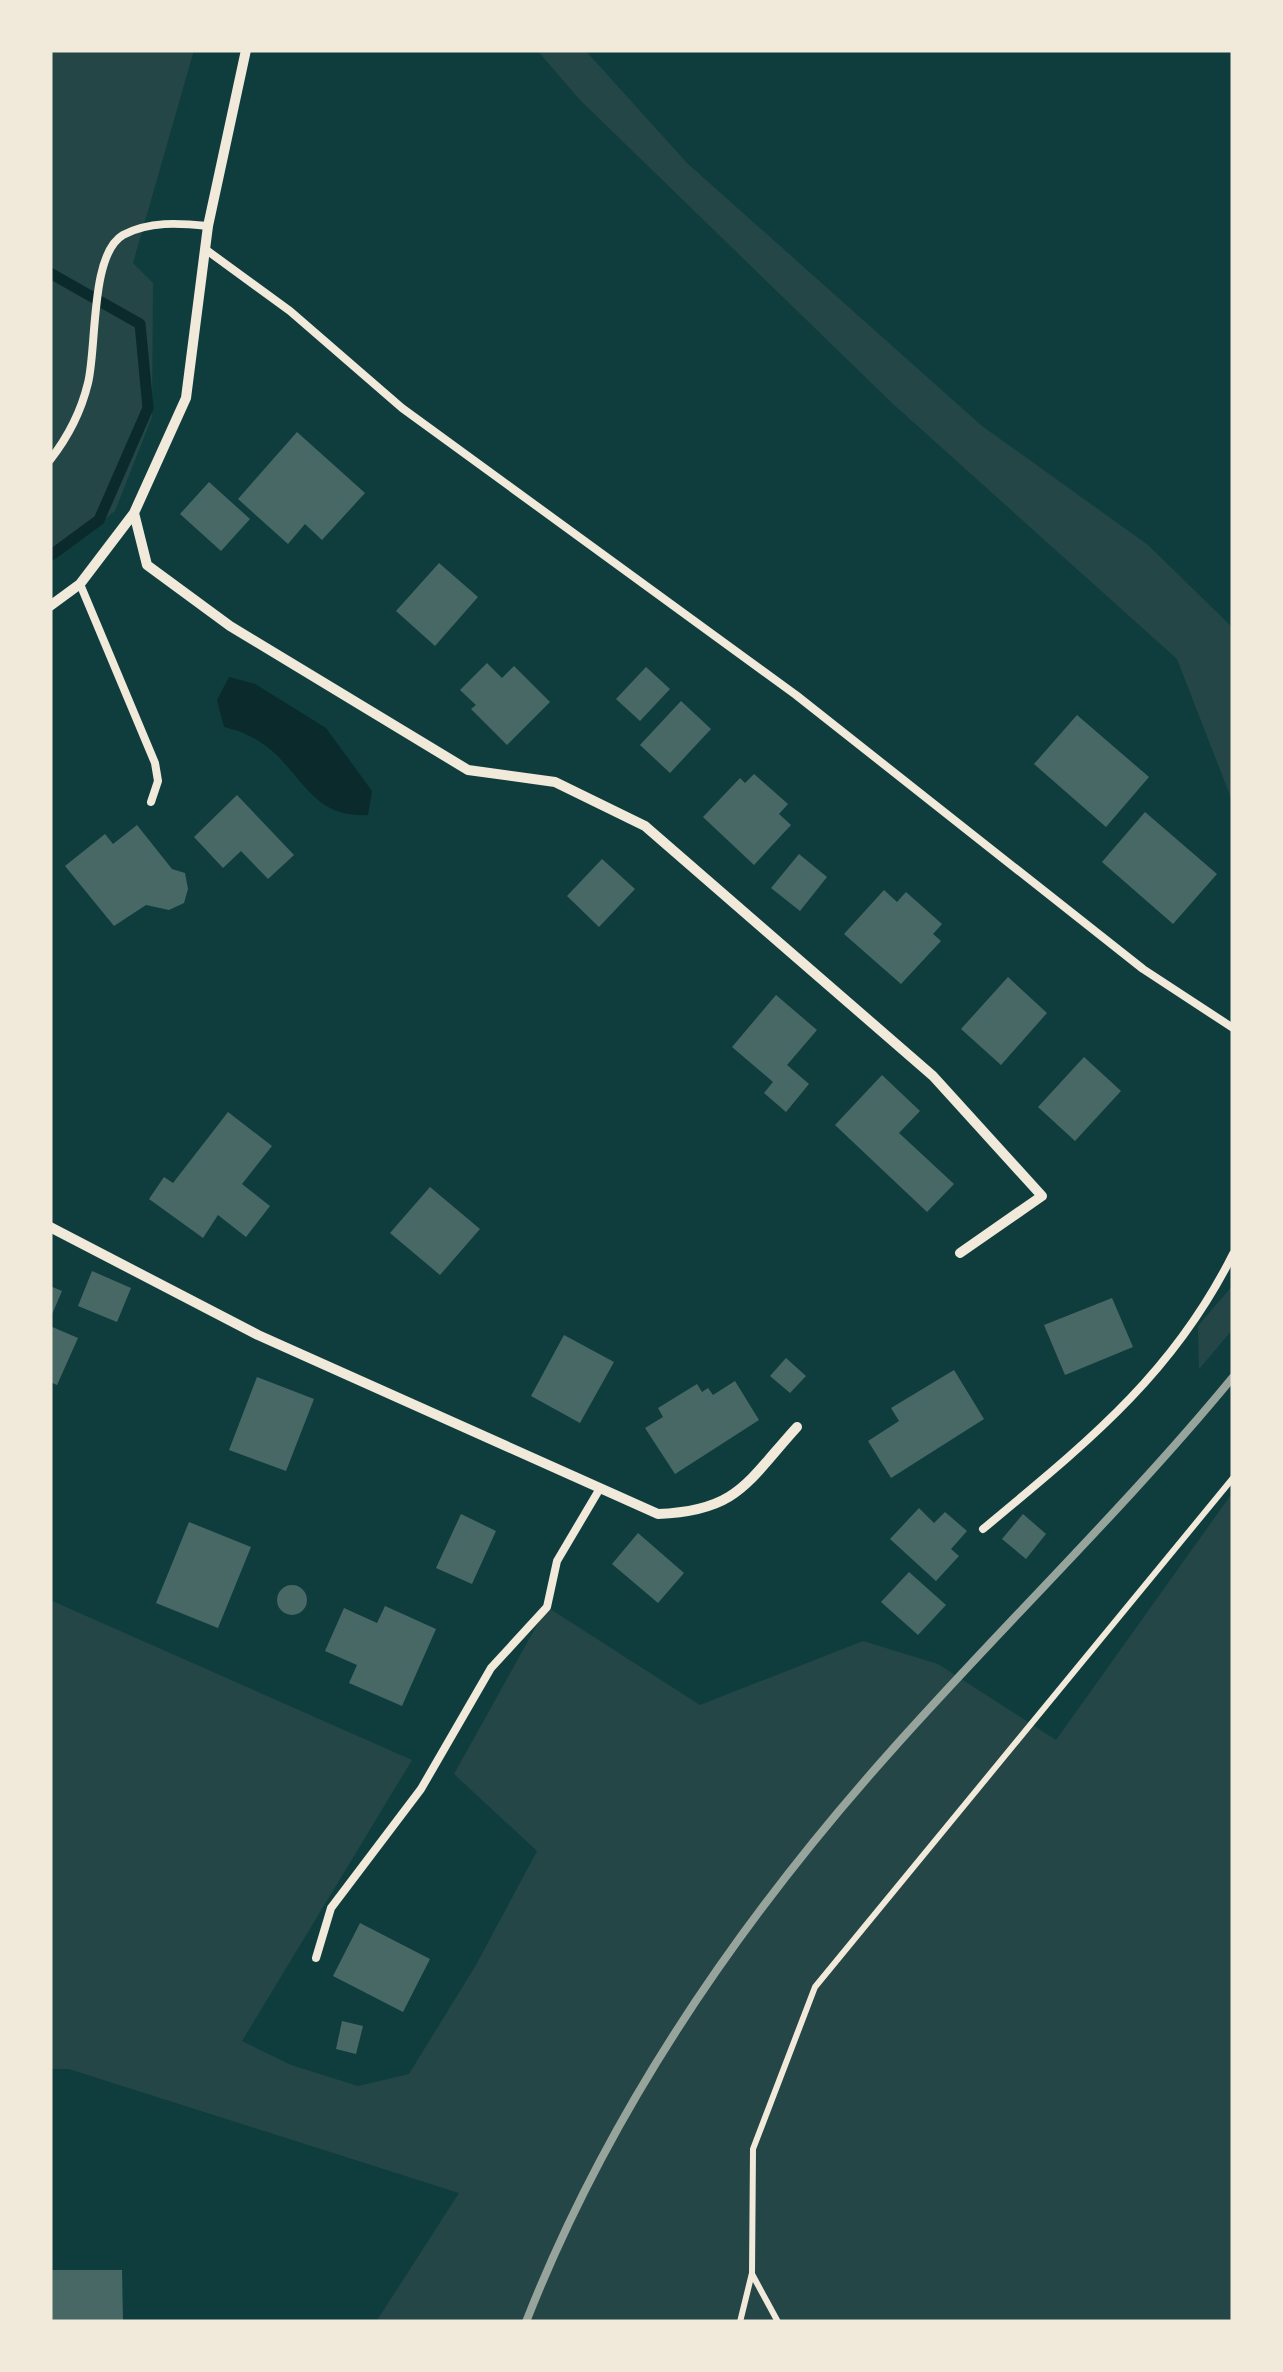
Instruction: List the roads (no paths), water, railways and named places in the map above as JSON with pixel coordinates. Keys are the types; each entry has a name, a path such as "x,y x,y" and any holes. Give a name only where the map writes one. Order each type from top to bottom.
{"street":[{"path":"50,606 80,584 134,513 186,398 208,226 246,50"},
{"path":"134,513 147,565 230,626 468,770 555,782 646,826 933,1076 1042,1196 960,1253"},
{"path":"50,1227 258,1334 658,1514 710,1510 735,1495 796,1426"}],"lane":[{"path":"50,460 79,414 97,324 105,255 124,234 166,222 208,226"},
{"path":"205,249 290,312 402,408 796,695 1144,968 1233,1028"},
{"path":"80,584 155,763 158,780 151,802"},
{"path":"982,1529 1113,1420 1178,1346 1233,1254"},
{"path":"316,1958 320,1934 332,1908 421,1789 491,1668 548,1607 557,1561 598,1490"}],"waterway":[{"path":"50,273 140,324 148,408 99,520 50,556"}],"railway":[{"path":"526,2322 597,2167 683,2020 731,1950 835,1815 891,1751 1150,1473 1233,1377"}]}
